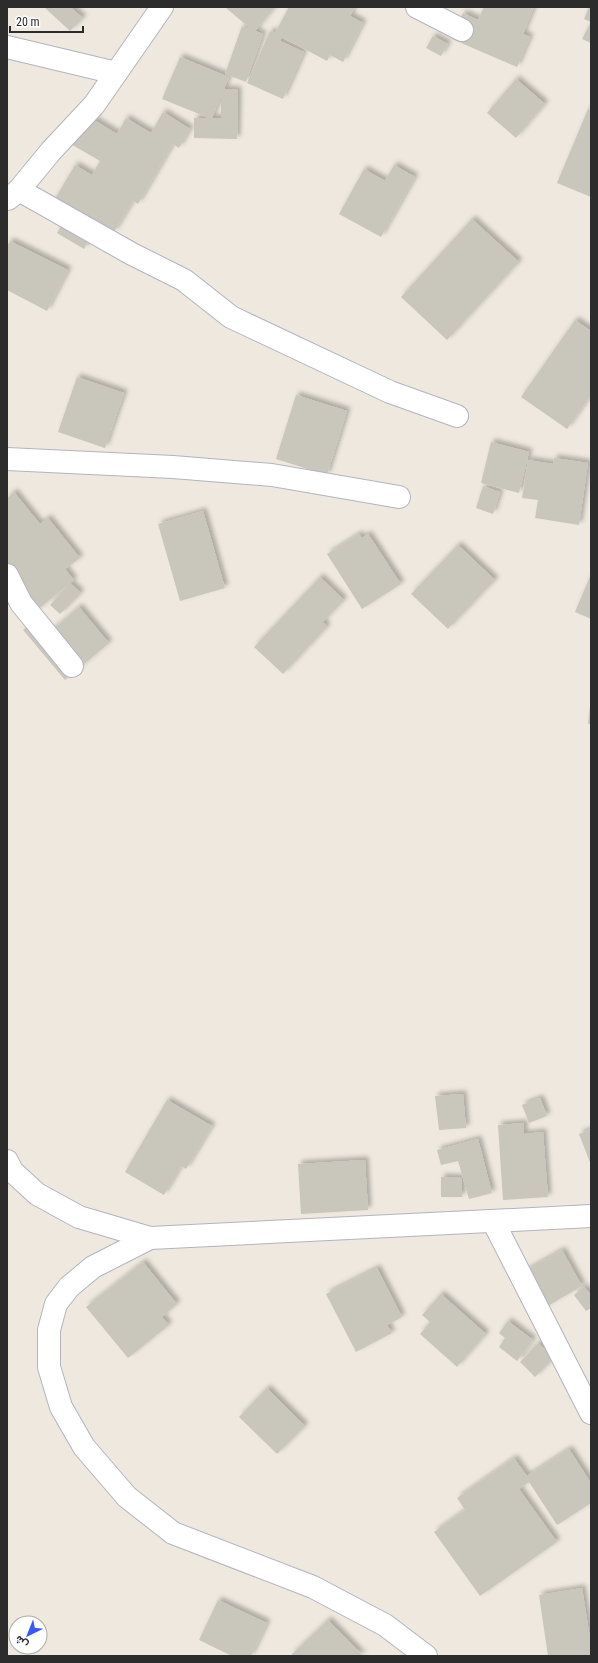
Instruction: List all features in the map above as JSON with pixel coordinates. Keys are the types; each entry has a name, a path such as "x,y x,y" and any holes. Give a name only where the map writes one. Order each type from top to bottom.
{"street":[{"path":"162,7 94,105 13,195 184,280 231,317 390,392 457,416"},
{"path":"417,7 462,30"},
{"path":"7,47 116,72"},
{"path":"7,459 173,467 272,475 399,497"},
{"path":"7,575 21,603 72,666"},
{"path":"7,1161 12,1171 37,1194 79,1217 150,1238 591,1216"},
{"path":"493,1221 591,1413"},
{"path":"150,1238 93,1267 69,1287 56,1304 49,1330 49,1367 61,1407 84,1447 127,1497 173,1533 313,1587 385,1625 426,1656"}],"building":[{"path":"44,7 70,7 83,18 70,31"},
{"path":"225,7 275,7 255,31 263,34 246,82 225,74 242,26 252,30"},
{"path":"289,7 355,7 350,16 363,23 343,62 330,55 327,61 282,37 280,41 304,52 283,99 247,83 270,31 275,33"},
{"path":"484,7 534,7 523,34 530,37 517,67 452,39 463,13 478,20"},
{"path":"589,7 591,7 591,22 584,19"},
{"path":"591,22 591,43 582,39"},
{"path":"433,36 448,44 441,56 426,48"},
{"path":"180,57 229,77 224,89 238,90 237,139 194,138 194,118 209,118 162,99","holes":["221,96 221,118 212,118"]},
{"path":"516,79 545,104 516,138 487,113"},
{"path":"588,109 591,110 591,197 557,183"},
{"path":"163,112 190,129 179,148 173,144 138,204 133,201 114,232 99,223 84,249 57,233 65,219 49,209 75,165 92,175 100,161 69,143 86,115 117,134 126,118 151,133"},
{"path":"394,165 415,177 381,237 339,214 364,169 385,181"},
{"path":"472,219 519,262 447,340 401,297"},
{"path":"10,241 68,270 47,311 7,290 7,246"},
{"path":"575,320 591,331 591,395 567,429 521,397"},
{"path":"77,377 124,393 105,448 58,432"},
{"path":"296,395 347,411 327,475 276,459"},
{"path":"491,442 529,452 519,493 481,483"},
{"path":"554,458 588,463 579,525 535,518 538,500 522,498 528,460 553,464"},
{"path":"483,486 500,492 493,514 476,508"},
{"path":"14,492 40,524 48,518 80,558 65,569 74,580 36,611 7,595 7,498"},
{"path":"203,511 225,588 180,601 158,524"},
{"path":"359,534 362,538 368,534 401,584 362,609 327,554"},
{"path":"458,545 495,580 448,629 411,594"},
{"path":"591,574 591,619 575,612"},
{"path":"320,577 344,600 323,622 327,627 283,674 254,647"},
{"path":"70,583 81,593 60,614 50,605"},
{"path":"79,607 109,643 65,680 23,630 38,618 50,632"},
{"path":"590,706 591,724 588,724"},
{"path":"463,1094 466,1128 439,1130 435,1096"},
{"path":"540,1098 547,1116 529,1123 522,1105"},
{"path":"167,1100 212,1126 186,1169 181,1166 164,1195 125,1172"},
{"path":"524,1123 524,1134 543,1132 548,1197 503,1200 498,1125"},
{"path":"591,1129 591,1165 579,1134"},
{"path":"478,1139 492,1193 469,1199 458,1161 441,1165 437,1150"},
{"path":"365,1160 368,1210 301,1214 298,1164"},
{"path":"441,1177 462,1178 462,1197 441,1197"},
{"path":"562,1250 582,1286 532,1315 511,1279"},
{"path":"143,1262 177,1304 162,1317 169,1325 128,1358 86,1307"},
{"path":"377,1268 402,1317 387,1325 392,1333 356,1352 326,1294"},
{"path":"584,1287 591,1295 591,1308 586,1311 574,1295"},
{"path":"441,1294 486,1334 457,1367 420,1334 430,1322 422,1315"},
{"path":"508,1321 533,1340 517,1361 499,1347 505,1338 499,1333"},
{"path":"538,1343 554,1358 535,1377 520,1362"},
{"path":"267,1388 305,1426 277,1454 239,1417"},
{"path":"569,1449 591,1483 591,1503 557,1525 529,1482 519,1489 557,1542 480,1596 434,1532 465,1510 457,1498 514,1458 527,1476"},
{"path":"582,1588 591,1645 591,1656 548,1656 539,1595"},
{"path":"218,1600 267,1623 251,1656 232,1656 199,1640"},
{"path":"328,1620 363,1656 290,1656"}]}
